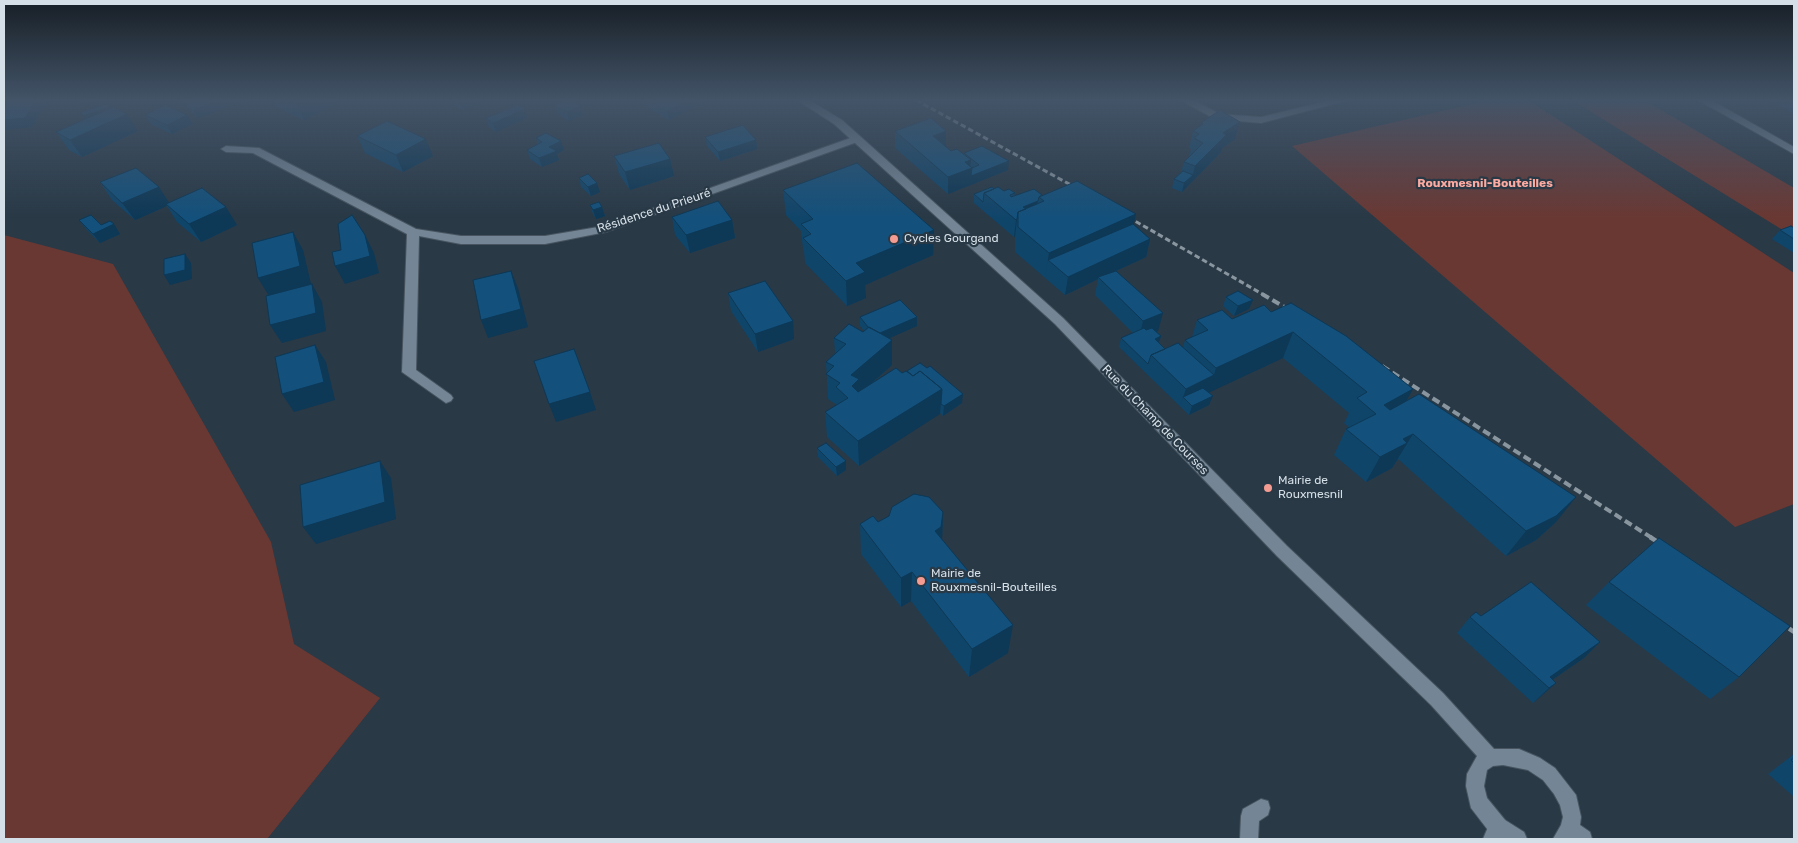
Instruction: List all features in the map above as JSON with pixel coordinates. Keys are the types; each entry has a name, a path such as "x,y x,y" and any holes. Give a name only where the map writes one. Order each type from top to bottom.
{"main road":[{"name":"Rue du Champ de Courses","path":"856,139 1059,321 1282,551 1377,640 1437,700 1490,758"}],"street":[{"name":"Résidence du Prieuré","path":"226,149 255,150 414,232 461,240 545,240 606,229 855,139"},
{"path":"1773,139 1794,151"},
{"path":"414,232 409,372 446,398"},
{"path":"1517,839 1495,833 1478,800 1474,786 1476,774 1481,764 1490,758 1504,756 1519,758 1534,764 1549,774 1561,788 1569,802 1572,817 1572,836"},
{"path":"1249,839 1250,816 1261,808"}],"shaded area":[{"path":"1321,139 1588,139 1794,273 1794,504 1735,527 1292,146"},
{"path":"1636,139 1711,139 1794,188 1794,237"},
{"path":"4,235 113,264 271,542 294,644 380,698 267,839 4,839"}],"building":[{"path":"364,139 425,139 396,155"},
{"path":"538,139 561,141 549,147 557,151 539,158 527,150 542,142"},
{"path":"707,139 756,140 718,152"},
{"path":"905,139 937,139 951,151 957,149 971,160 965,162 972,168 948,177"},
{"path":"1196,139 1222,139 1195,166 1184,162 1203,143"},
{"path":"659,143 670,159 625,172 614,156"},
{"path":"982,146 1009,161 971,176 972,168 979,165 964,153"},
{"path":"857,163 934,230 856,263 865,272 846,281 803,238 811,234 801,224 813,219 783,190"},
{"path":"136,168 159,187 122,203 100,182"},
{"path":"1183,171 1193,175 1184,183 1174,179"},
{"path":"588,174 597,183 588,187 579,178"},
{"path":"1077,181 1136,214 1049,253 1018,227 1018,212 1044,201 1039,197"},
{"path":"992,187 994,189 984,193 983,202 974,194"},
{"path":"998,187 1004,191 1009,189 1015,193 1010,195 1011,197 1034,189 1042,195 1038,201 1023,207 1026,209 1018,212 1016,220 984,193"},
{"path":"202,188 226,207 189,224 166,204"},
{"path":"718,201 732,220 686,235 672,217"},
{"path":"599,202 602,207 593,210 590,205"},
{"path":"91,215 101,225 110,221 114,224 93,234 79,220"},
{"path":"352,215 365,235 370,256 335,266 332,252 341,250 338,224"},
{"path":"1133,224 1150,239 1068,277 1048,260"},
{"path":"1791,226 1794,228 1794,239 1780,230"},
{"path":"293,232 300,266 258,278 252,243"},
{"path":"185,254 185,270 164,275 164,259"},
{"path":"511,271 521,309 481,320 473,280"},
{"path":"1116,271 1163,313 1143,321 1098,277"},
{"path":"765,281 793,321 755,334 728,293"},
{"path":"312,284 316,313 270,325 266,296"},
{"path":"1238,291 1253,300 1238,306 1226,297"},
{"path":"900,300 917,317 880,333 868,327 860,317"},
{"path":"1291,303 1346,336 1413,389 1384,405 1390,410 1419,394 1576,497 1556,516 1526,531 1413,434 1403,439 1407,443 1380,457 1346,429 1376,414 1357,398 1367,392 1293,332 1216,368 1185,340 1208,330 1197,320 1222,310 1232,319 1264,305 1271,312"},
{"path":"849,324 863,332 869,327 892,340 851,375 859,379 852,386 858,392 896,368 902,373 906,371 913,376 920,371 942,389 858,441 825,412 848,398 836,387 840,383 826,374 834,366 826,362 846,344 834,338"},
{"path":"1144,328 1146,330 1152,328 1161,336 1155,339 1165,349 1151,355 1148,364 1121,338"},
{"path":"1178,343 1214,375 1186,389 1151,355"},
{"path":"315,345 324,382 282,394 275,357"},
{"path":"574,349 590,392 549,404 534,361"},
{"path":"920,363 927,368 930,366 963,394 944,406 941,404 942,389 920,371 913,376 907,371"},
{"path":"1203,388 1213,396 1192,406 1183,397"},
{"path":"826,443 846,461 836,467 817,448"},
{"path":"380,461 385,502 303,527 300,485"},
{"path":"914,494 929,497 943,512 941,527 935,531 1013,625 972,649 912,572 901,578 860,524 873,516 878,522 889,516 892,507"},
{"path":"1659,538 1790,626 1739,677 1609,582"},
{"path":"1531,582 1600,642 1550,677 1556,683 1549,688 1470,617 1476,612 1481,616"}],"railway":[{"path":"988,139 1080,190"},
{"path":"1121,213 1264,295"},
{"path":"1262,294 1295,313"},
{"path":"1382,366 1652,538"},
{"path":"1650,537 1667,548"},
{"path":"1778,621 1794,632"}],"place":[{"name":"Cycles Gourgand","path":"894,239"},
{"name":"Mairie de Rouxmesnil","path":"1268,488"},
{"name":"Mairie de Rouxmesnil-Bouteilles","path":"921,581"}],"district":[{"name":"Rouxmesnil-Bouteilles","path":"1485,184"}]}
